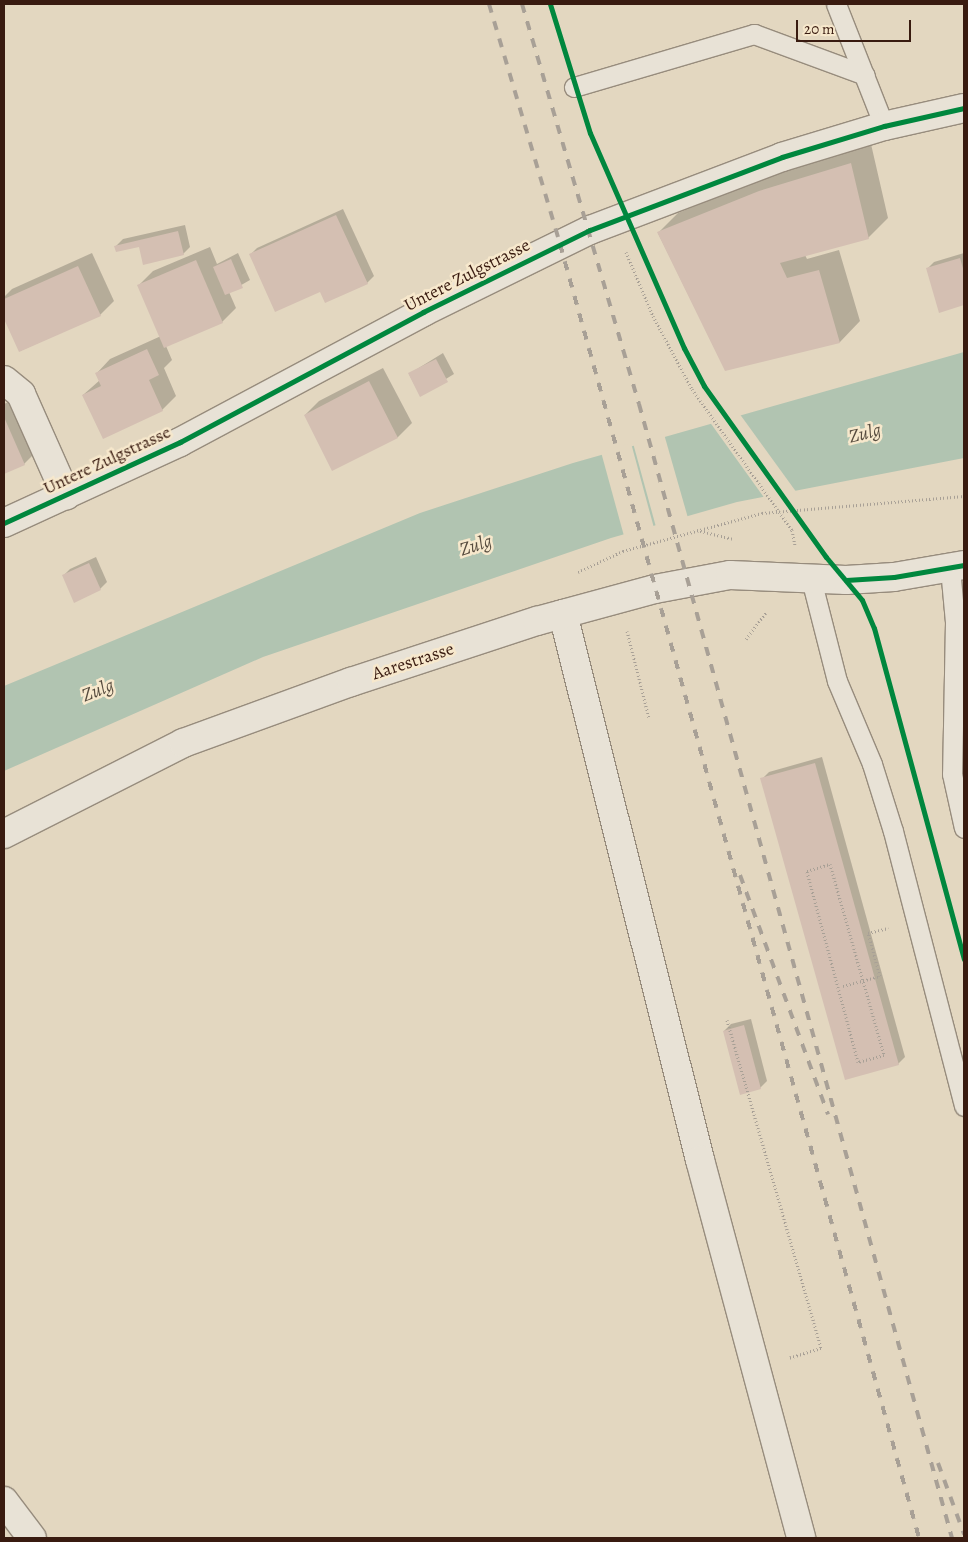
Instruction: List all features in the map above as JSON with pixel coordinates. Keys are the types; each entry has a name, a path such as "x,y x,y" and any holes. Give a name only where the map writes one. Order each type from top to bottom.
{"street":[{"name":"Untere Zulgstrasse","path":"4,523 180,442 494,275 613,220 782,157 884,126 964,108"},
{"path":"4,380 21,394 66,495"},
{"name":"Aarestrasse","path":"4,834 131,767 192,740 351,682 563,614 730,575 846,580 957,566"},
{"path":"563,614 700,1160 800,1538"},
{"path":"4,1501 32,1538"}],"lane":[{"path":"836,4 884,126"},
{"path":"574,87 754,34 865,75"},
{"path":"957,566 955,622 957,730 952,774 964,828"},
{"path":"811,579 845,705 872,764 893,831 964,1106"}],"path":[{"path":"613,220 653,316 692,389 792,530"},
{"path":"570,576 623,551 762,513 964,496"},
{"path":"789,503 800,519"},
{"path":"696,530 714,535"},
{"path":"619,600 649,718"},
{"path":"746,639 769,608"},
{"path":"830,864 862,981 884,1055 858,1062 807,871 830,864"},
{"path":"727,1020 821,1348"}],"water":[{"name":"Zulg","path":"964,352 964,458 737,502 611,538 263,657 4,771 4,686 420,513 573,463"}],"pier":[{"path":"739,413 797,493 765,499 709,421"},
{"path":"664,434 688,518 656,527 633,443"},
{"path":"631,443 654,528 624,536 601,452"}],"building":[{"path":"851,163 869,239 780,263 787,278 819,270 840,343 725,371 657,232 759,191"},
{"path":"336,215 368,284 325,303 320,292 275,312 249,254"},
{"path":"178,231 184,255 143,265 139,247 116,252 114,246"},
{"path":"960,258 964,272 964,305 939,313 926,268"},
{"path":"231,259 243,288 225,295 213,267"},
{"path":"196,260 223,323 164,348 137,285"},
{"path":"78,266 101,316 19,352 4,319 4,299"},
{"path":"147,349 159,375 149,380 163,411 103,439 82,395 101,386 95,373"},
{"path":"436,359 448,382 420,397 408,373"},
{"path":"369,381 398,438 332,471 304,415"},
{"path":"4,417 25,465 4,474"},
{"path":"89,563 101,590 74,603 62,575"},
{"path":"815,763 899,1065 845,1080 760,778"},
{"path":"744,1025 761,1089 740,1095 723,1031"}],"railway":[{"path":"489,4 560,244 919,1538"},
{"path":"522,4 639,404 952,1538"},
{"path":"740,875 828,1114"},
{"path":"938,1463 964,1534"}],"cycle path":[{"path":"550,4 590,133 684,348 704,386 826,557 862,600 874,628 964,959"},
{"path":"4,523 180,442 423,312 590,230 782,157 884,126 964,108"},
{"path":"846,580 894,577 964,565"}]}
